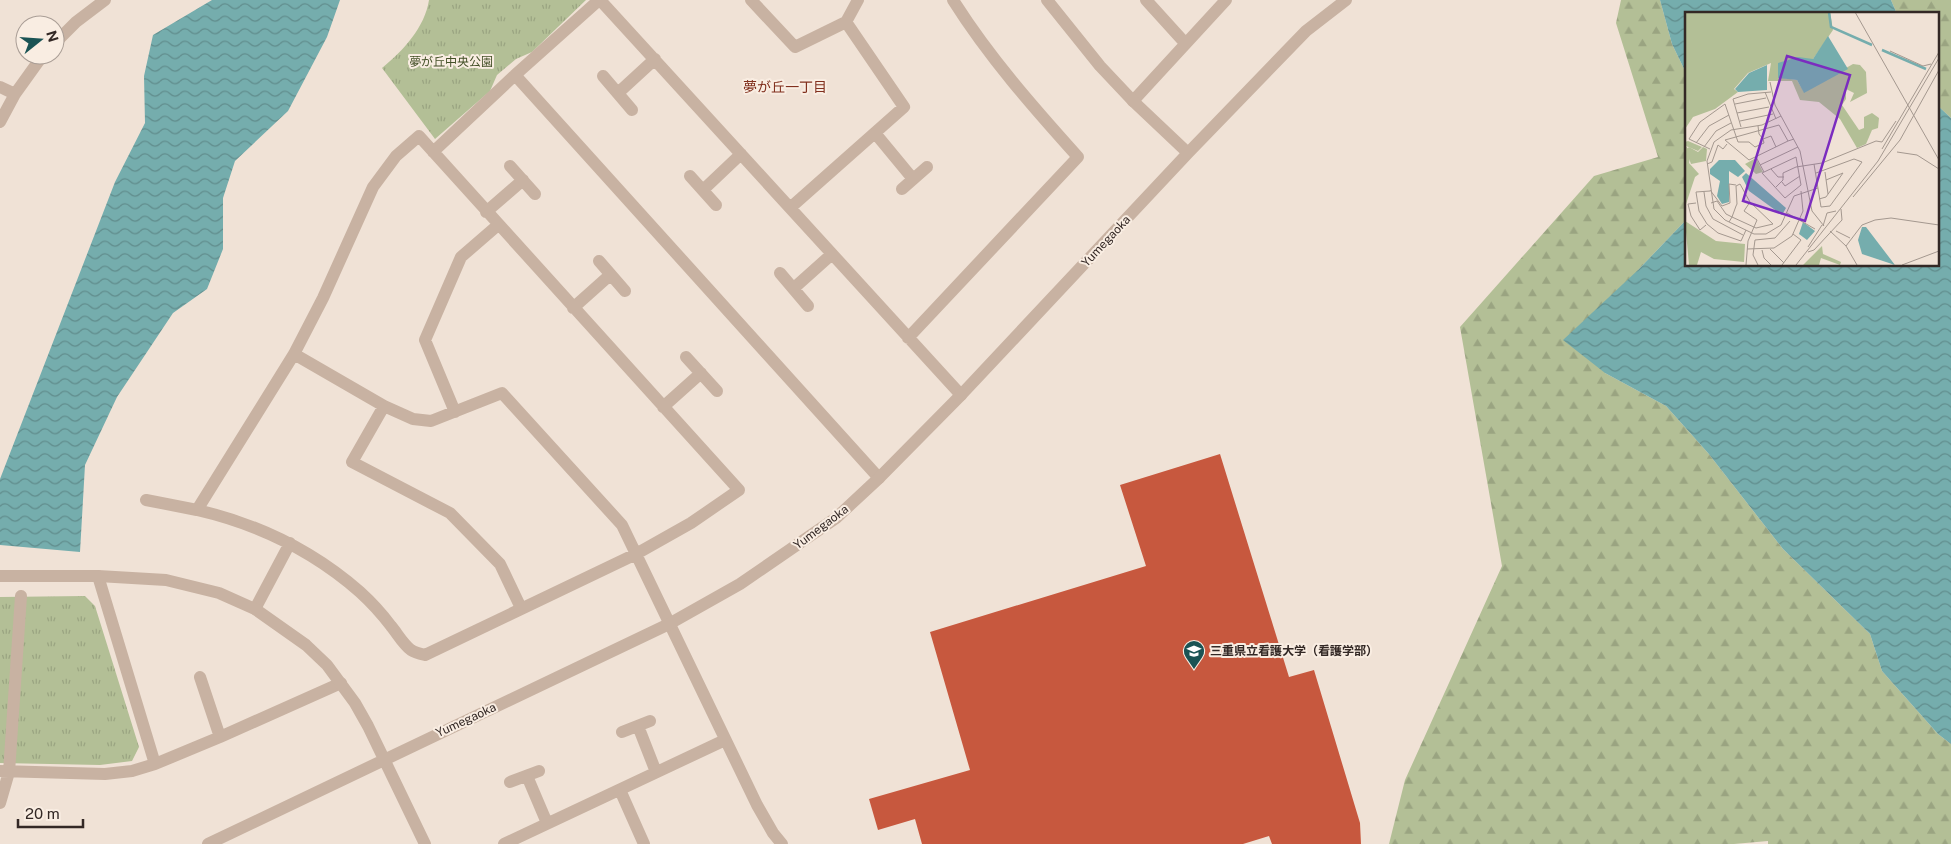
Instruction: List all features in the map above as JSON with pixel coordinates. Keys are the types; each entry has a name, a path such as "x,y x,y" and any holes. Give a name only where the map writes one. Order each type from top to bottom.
{"street":[{"path":"65,33 105,0"},
{"path":"433,152 515,75 600,0 961,395"},
{"path":"751,0 795,47 846,22 858,0"},
{"path":"908,338 1078,157 1020,92 953,0"},
{"path":"1047,0 1100,66 1133,101 1188,153"},
{"path":"1146,0 1185,43"},
{"path":"1133,101 1226,0"},
{"name":"Yumegaoka","path":"208,844 669,624 740,584 836,518 879,478 961,395 1188,153 1306,31 1346,0"},
{"path":"790,208 904,107 846,22"},
{"path":"618,93 654,59"},
{"path":"0,122 15,94 36,65"},
{"path":"515,75 879,478"},
{"path":"603,76 632,110"},
{"path":"0,87 15,94"},
{"path":"875,133 913,179"},
{"path":"146,500 244,522 290,543 328,566 360,593 388,621 411,650 425,655 636,554 691,523 739,490 418,136 396,156 373,188 323,298 294,354 196,510"},
{"path":"703,190 741,154"},
{"path":"510,166 535,194"},
{"path":"902,189 927,167"},
{"path":"690,176 716,205"},
{"path":"486,212 522,180"},
{"path":"455,412 425,340 461,257 498,225"},
{"path":"794,288 832,254"},
{"path":"599,260 625,291"},
{"path":"780,273 808,306"},
{"path":"573,308 610,275"},
{"path":"294,354 384,406 413,419 431,421 502,393 622,525 757,805 773,833 782,844"},
{"path":"686,357 716,391"},
{"path":"663,407 700,373"},
{"path":"384,406 352,462 450,513 500,564 521,608"},
{"path":"255,609 290,543"},
{"path":"0,576 98,576 166,580 219,593 255,609 306,645 327,665 355,702 425,844"},
{"path":"98,576 155,764"},
{"path":"0,803 5,771 21,596"},
{"path":"200,677 220,737"},
{"path":"5,771 105,774 132,771 155,764 220,737 340,683"},
{"path":"622,732 644,723 656,772"},
{"path":"504,844 725,740"},
{"path":"510,782 539,771"},
{"path":"527,776 547,823"},
{"path":"620,790 644,844"}],"green space":[{"name":"夢が丘中央公園","path":"429,0 586,0 532,52 516,59 497,75 490,91 435,139 382,68 412,38 423,20"},
{"path":"1621,0 1660,0 1672,44 1685,71 1685,221 1638,270 1605,373 1666,406 1708,453 1783,549 1870,634 1882,671 1938,734 1951,744 1951,844 1768,844 1768,841 1734,844 1389,844 1405,780 1502,566 1460,327 1594,176 1658,157 1616,23"},
{"path":"1891,0 1951,0 1951,118 1938,106 1938,12 1896,12"},
{"path":"85,596 95,606 139,747 132,761 100,765 0,763 0,597"}],"water":[{"path":"212,0 340,0 327,37 288,111 235,161 223,198 223,249 207,289 173,313 117,397 85,465 80,552 0,545 0,479 115,182 145,123 144,76 153,35"},
{"path":"1660,0 1891,0 1896,12 1685,12 1685,71 1672,44"},
{"path":"1938,106 1951,118 1951,744 1938,734 1882,671 1870,634 1783,549 1708,453 1666,406 1605,373 1563,340 1638,270 1685,221 1685,266 1938,266"}],"building":[{"path":"1220,454 1289,677 1314,670 1360,823 1361,844 1272,844 1269,836 1243,844 922,844 915,819 878,830 869,799 970,770 930,632 1146,566 1120,485"}],"place":[{"name":"三重県立看護大学（看護学部）","path":"1194,670"}],"district":[{"name":"夢が丘一丁目","path":"785,87"}]}
